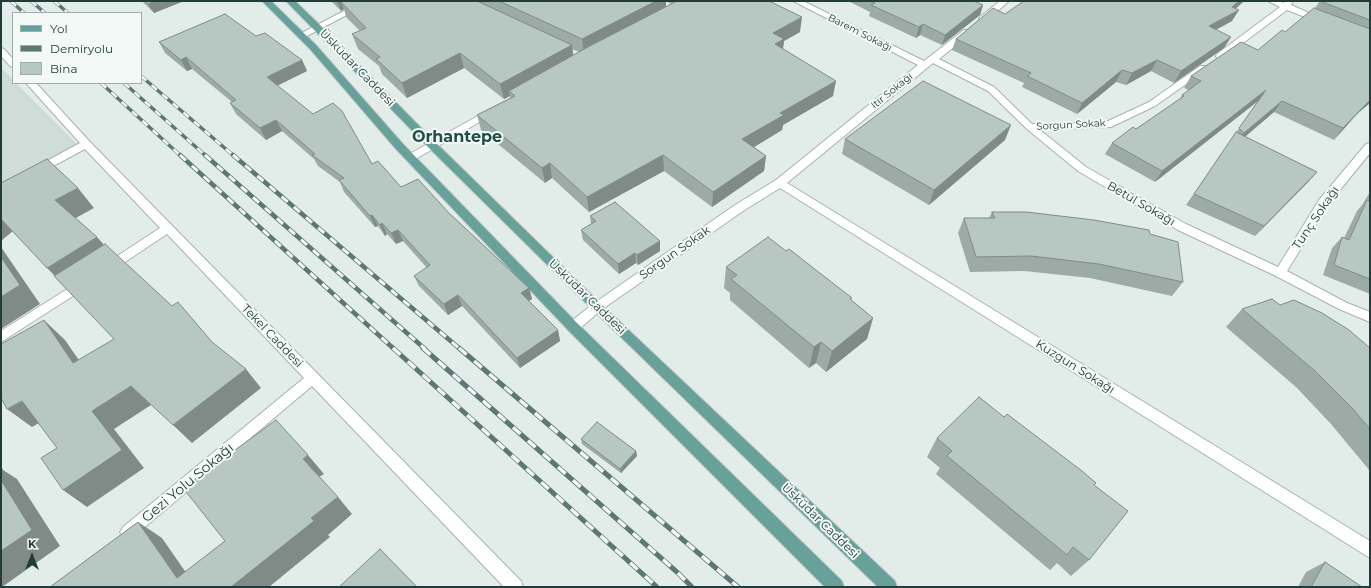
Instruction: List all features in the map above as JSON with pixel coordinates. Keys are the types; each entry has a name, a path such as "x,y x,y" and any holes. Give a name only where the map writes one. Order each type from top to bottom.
{"main road":[{"name":"Üsküdar Caddesi","path":"266,1 302,35 410,158 573,327 836,587"},
{"name":"Üsküdar Caddesi","path":"290,1 432,145 597,307 889,587"}],"street":[{"path":"302,35 369,1"},
{"name":"Barem Sokağı","path":"797,1 928,62"},
{"name":"Itır Sokağı","path":"780,183 1005,1"},
{"path":"1272,1 1288,4 1328,23"},
{"name":"Sorgun Sokak","path":"1030,127 1108,125 1152,104 1241,42 1288,4"},
{"path":"1,51 12,63"},
{"name":"Betül Sokağı","path":"928,62 990,89 1030,127 1088,173 1182,227 1280,273 1343,306 1370,317"},
{"name":"Tekel Caddesi","path":"31,84 86,144 515,587"},
{"path":"410,158 501,106"},
{"path":"27,176 86,144"},
{"name":"Tunç Sokağı","path":"1280,273 1322,203 1370,146"},
{"name":"Sorgun Sokak","path":"573,327 597,307 739,208 780,183"},
{"name":"Kuzgun Sokağı","path":"780,183 1370,550"},
{"path":"1,337 168,228"},
{"name":"Gezi Yolu Sokağı","path":"117,541 313,378"}],"shaded area":[{"path":"1,67 12,79 12,84 17,84 77,144 1,185"}],"building":[{"path":"145,1 155,1 148,4"},
{"path":"477,1 572,45 500,84 460,53 402,83 376,59 380,57 352,34 366,28 341,2"},
{"path":"499,1 656,1 582,39"},
{"path":"677,1 769,1 802,17 773,33 784,39 775,44 836,81 780,113 784,115 742,139 766,156 713,192 663,155 587,197 550,163 542,168 477,115 515,96 509,91 586,48"},
{"path":"871,1 974,1 983,5 945,35 923,24 919,27 871,5 875,3"},
{"path":"1024,1 1239,1 1232,7 1239,10 1209,26 1231,37 1181,71 1157,60 1132,73 1122,70 1082,103 1027,76 1031,73 956,39 993,8 1005,14"},
{"path":"1370,1 1370,20 1322,2"},
{"path":"1314,8 1370,29 1370,100 1343,128 1282,101 1244,133 1239,128 1266,90 1162,171 1112,143 1133,127 1136,129 1184,96 1182,95 1201,81 1191,76 1241,42 1258,50 1282,30 1285,32"},
{"path":"225,14 256,36 265,33 302,60 267,77 313,114 333,103 342,111 372,164 378,161 401,187 418,179 449,213 529,288 521,293 558,330 517,358 458,295 444,304 414,276 430,265 398,230 391,233 382,223 380,225 372,215 370,216 339,180 344,178 312,155 315,154 276,120 260,128 230,103 236,100 186,57 181,60 159,42"},
{"path":"923,81 1011,125 934,190 845,139"},
{"path":"1236,132 1317,172 1264,226 1194,194"},
{"path":"47,159 78,188 55,200 97,237 47,268 1,219 1,183"},
{"path":"1370,198 1370,279 1334,265 1342,237 1349,240 1367,200 1369,201"},
{"path":"615,202 660,241 637,255 635,253 618,264 581,230 596,221 590,216"},
{"path":"992,212 1026,212 1094,220 1149,230 1150,234 1178,242 1183,282 1099,264 1031,256 976,257 964,218 995,218"},
{"path":"768,237 786,251 789,249 852,298 850,299 873,318 832,351 821,342 814,347 731,279 737,275 726,267"},
{"path":"105,244 172,306 178,302 212,342 246,369 173,425 131,386 92,411 122,450 63,490 41,458 57,448 22,401 7,409 1,398 1,344 44,320 73,363 114,339 54,276"},
{"path":"1,257 20,285 1,297"},
{"path":"1272,299 1280,305 1294,300 1322,313 1349,330 1370,348 1370,429 1352,408 1315,371 1242,309"},
{"path":"979,397 1004,417 1007,414 1082,471 1096,483 1094,485 1128,511 1089,560 1073,547 1067,555 947,456 952,451 937,438"},
{"path":"276,420 308,455 303,459 338,497 311,518 314,521 231,587 50,587 138,522 177,578 225,541 183,488"},
{"path":"597,422 636,451 620,469 581,439"},
{"path":"1,480 32,530 1,551"},
{"path":"380,549 417,587 339,587"},
{"path":"1325,562 1362,587 1311,587"}],"railway":[{"path":"11,1 23,12"},
{"path":"31,1 44,12"},
{"path":"54,1 67,12"},
{"path":"142,77 234,156"},
{"path":"102,84 181,156"},
{"path":"125,84 206,156"},
{"path":"180,155 394,349"},
{"path":"205,155 425,349"},
{"path":"233,155 460,349"},
{"path":"393,348 657,587"},
{"path":"423,348 677,572 692,587"},
{"path":"459,348 738,587"}],"district":[{"name":"Orhantepe","path":"457,137"}]}
